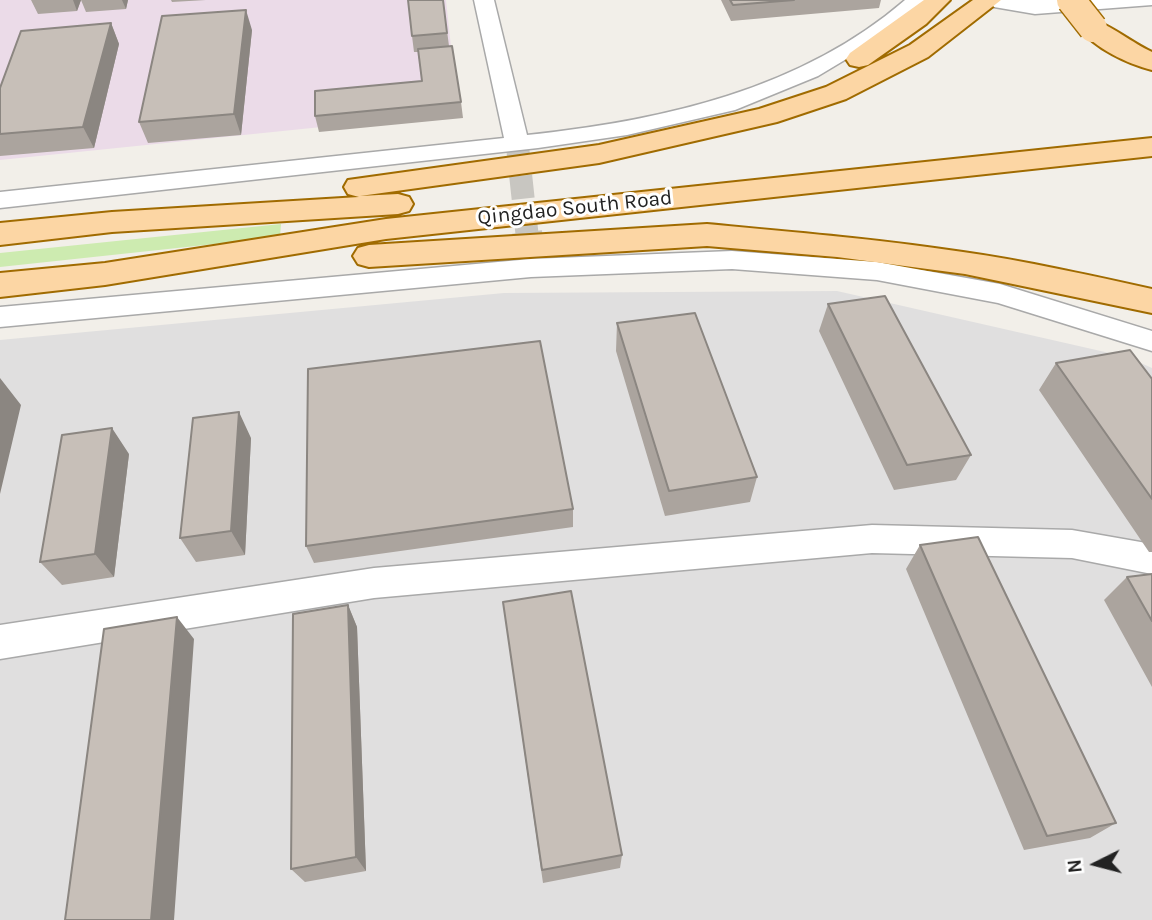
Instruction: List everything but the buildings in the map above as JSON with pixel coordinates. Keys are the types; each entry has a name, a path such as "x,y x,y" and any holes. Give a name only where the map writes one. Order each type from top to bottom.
{"main road":[{"path":"691,132 792,97 858,60 917,19 938,0"},
{"path":"1071,0 1093,28 1118,46 1152,62"},
{"path":"112,222 599,154 767,116 836,93 919,51 995,2"},
{"name":"Qingdao South Road","path":"0,285 105,274 386,229 1030,149 1152,126"},
{"name":"Qingdao South Road","path":"0,234 112,222 381,206 1030,149 1152,147"},
{"path":"105,274 530,244 707,235 837,246 965,263 1150,308"}],"street":[{"path":"484,0 517,142"},
{"path":"0,200 627,128 727,105 810,71 886,27 917,0"},
{"path":"995,2 1035,8 1147,0"},
{"path":"0,317 531,268 732,260 877,271 1000,293 1152,341"},
{"path":"0,642 374,583 872,539 1072,544 1152,559"}],"shaded area":[{"path":"0,0 446,0 458,113 0,160"},
{"path":"837,291 1127,357 1152,368 1152,920 0,920 0,340 504,293"}],"green space":[{"path":"281,224 280,237 0,267 0,253"}],"tunnel":[{"path":"517,142 527,234"},
{"path":"527,232 531,268"}]}
